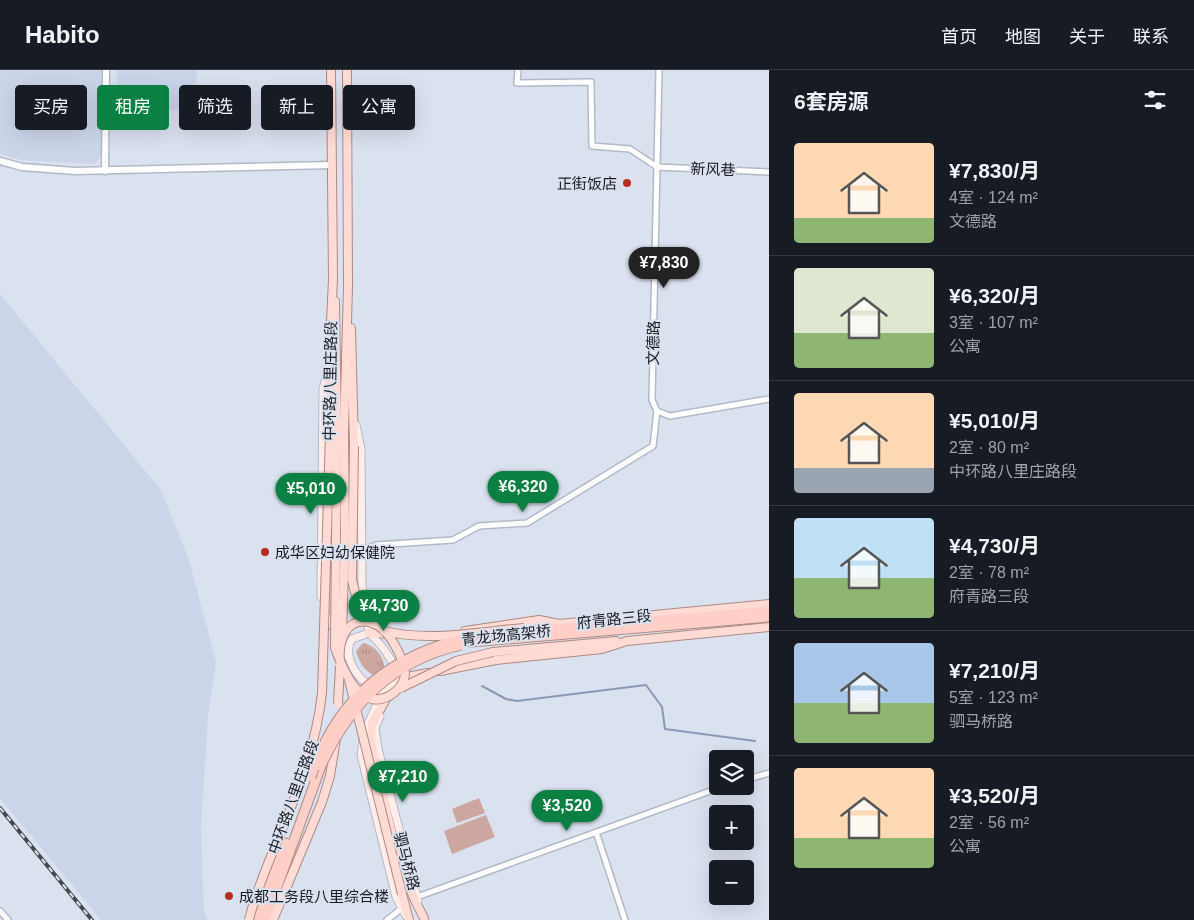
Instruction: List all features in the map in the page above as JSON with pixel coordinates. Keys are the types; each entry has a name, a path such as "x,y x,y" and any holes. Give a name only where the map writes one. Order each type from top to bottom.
{"highway":[{"name":"青龙场高架桥","path":"256,920 327,735 347,706 363,689 396,664 430,647 470,637 769,611"},
{"name":"青龙场高架桥","path":"265,920 315,780 336,734 360,703 410,663 436,652 471,642 769,617"}],"main road":[{"name":"中环路八里庄路段","path":"273,920 322,802 336,746 344,604 337,433 329,365 333,279 331,70"},
{"name":"中环路八里庄路段","path":"249,920 259,886 306,768 320,719 348,286 347,70"},
{"path":"333,279 336,310 337,433 335,643 340,661 348,678 395,871 406,893 425,919"},
{"path":"348,286 354,415 352,580 358,604 373,623 384,631 401,657 405,676 401,688"},
{"path":"329,365 323,389 322,604 348,658 367,684 383,690 391,687"},
{"path":"354,415 361,449 362,585 369,633 392,663 396,679"},
{"name":"府青路三段","path":"369,633 455,632 539,620 559,624 769,604"},
{"path":"340,661 340,639 347,630 362,622 373,623"},
{"path":"384,631 403,636 427,636 559,624"},
{"name":"府青路三段","path":"396,679 496,660 602,649 627,640 769,627"},
{"path":"348,658 348,648 352,639 369,633"},
{"path":"348,678 364,695 376,701 386,698 401,688 456,661 494,652 627,640"},
{"name":"驷马桥路","path":"396,679 375,728 376,739 417,897 425,919"},
{"name":"驷马桥路","path":"383,690 364,733 361,755 380,841 396,897 408,920"},
{"path":"386,698 372,724 371,742 402,869 408,920"}],"street":[{"path":"105,171 106,70"},
{"path":"518,70 517,83 591,82 592,146 630,149 657,167"},
{"name":"文德路","path":"362,552 376,545 453,540 479,526 526,523 653,446 657,411 652,400 659,70"},
{"path":"0,161 22,167 75,171 332,165"},
{"name":"新风巷","path":"657,167 769,172"},
{"path":"657,411 670,416 688,415 769,399"},
{"path":"754,777 769,773"},
{"path":"417,897 709,791"},
{"path":"596,832 625,920"},
{"path":"387,920 402,908"},
{"path":"0,911 8,920"}],"shaded area":[{"path":"0,70 101,70 101,85 97,85 97,130 101,130 101,156 94,164 21,160 0,154"},
{"path":"117,70 197,70 196,85 179,85 179,110 169,110 169,85 117,85"},
{"path":"0,294 161,490 189,560 216,662 208,716 201,826 204,911 207,920 101,920 0,798"}],"green space":[{"path":"363,643 375,649 383,661 384,670 377,676 366,670 359,659 356,651"},
{"path":"479,798 485,813 457,823 452,809"},
{"path":"486,815 495,837 452,854 444,831"}],"waterway":[{"path":"482,686 506,699 517,701 646,685 662,707 665,729 755,741"}],"railway":[{"path":"0,808 92,920"}],"place":[{"name":"正街饭店","path":"627,183"},
{"name":"成华区妇幼保健院","path":"265,552"},
{"name":"成都工务段八里综合楼","path":"229,896"}]}
